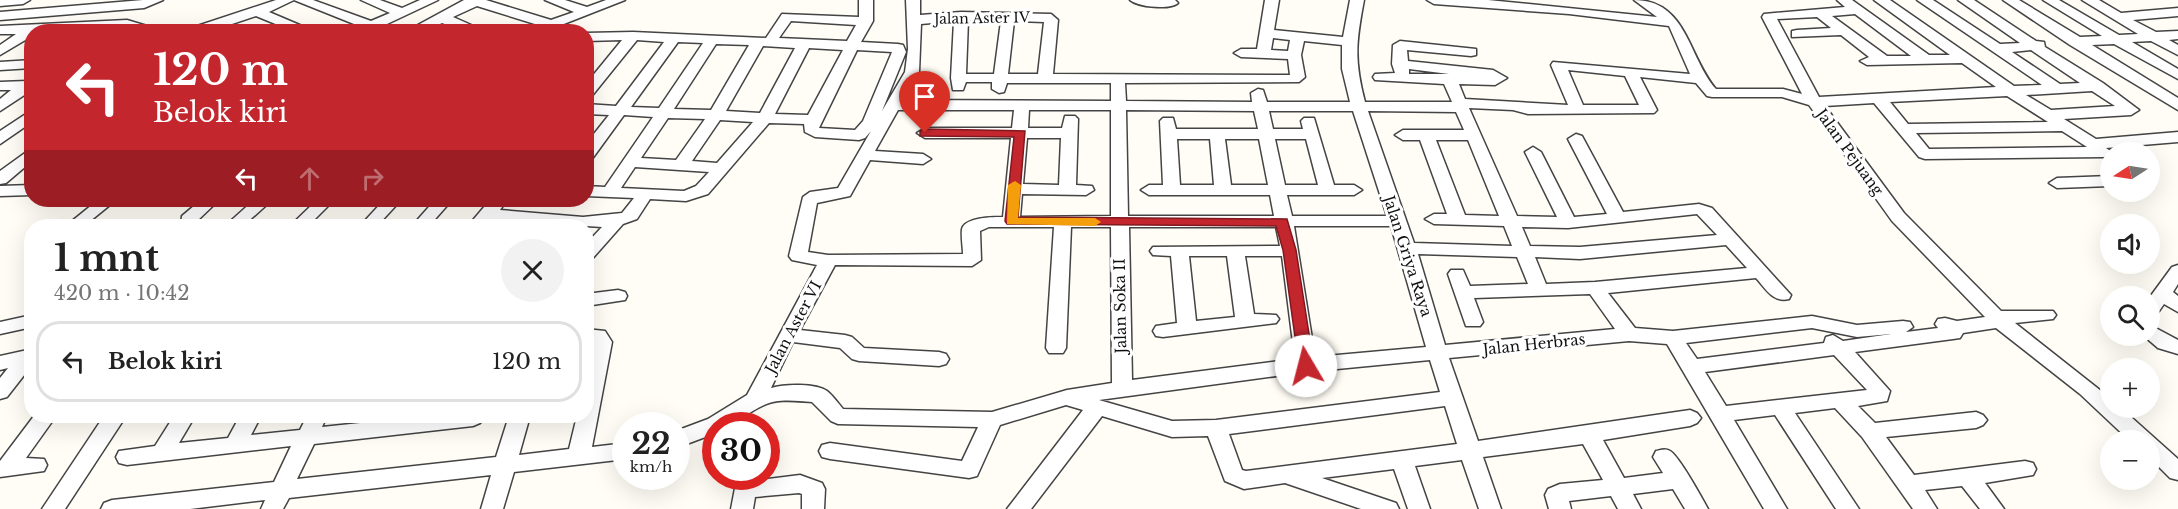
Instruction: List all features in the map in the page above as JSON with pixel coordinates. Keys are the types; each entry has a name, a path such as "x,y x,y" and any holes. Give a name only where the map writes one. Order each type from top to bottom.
{"street":[{"path":"0,2 23,0"},
{"path":"0,16 90,4 147,3 156,0"},
{"path":"222,24 288,0"},
{"path":"301,0 366,24"},
{"path":"368,0 402,12"},
{"path":"375,24 431,0"},
{"path":"552,0 588,12"},
{"path":"551,24 618,0"},
{"path":"594,37 633,36 712,40 764,42 804,44 851,46 898,48 899,52 866,130 859,135 814,132 811,129 813,120 851,46 866,21 866,0"},
{"name":"Jalan Aster VI","path":"755,400 826,261 798,256 809,201 816,196 844,192 912,72 915,20 913,0"},
{"path":"1137,0 1171,3"},
{"path":"1263,54 1272,0"},
{"name":"Jalan Griya Raya","path":"1357,0 1349,42 1349,69 1396,221 1407,248 1438,354 1491,509"},
{"path":"1434,0 1569,10 1674,23"},
{"path":"1576,108 1558,65 1700,79 1674,23 1641,0"},
{"path":"1844,0 1926,60"},
{"path":"1881,0 2012,92 2100,150"},
{"path":"1924,0 2058,89"},
{"path":"1965,0 2131,110 2049,115"},
{"path":"2010,0 2178,105"},
{"path":"2050,0 2178,75"},
{"path":"2089,0 2178,51"},
{"path":"429,24 475,1 545,24"},
{"path":"1858,10 1773,16 1814,102 2098,87"},
{"path":"255,11 288,24"},
{"path":"1819,12 1884,61"},
{"path":"2119,17 2178,12"},
{"path":"680,166 764,42 787,16 866,21"},
{"path":"961,16 958,83 1046,75 1069,78 1255,80 1298,78 1294,55 1298,36"},
{"name":"Jalan Aster IV","path":"915,20 961,16 1049,18 1046,75"},
{"path":"996,105 1002,79 1008,16"},
{"path":"442,18 458,24"},
{"path":"1797,34 1844,31"},
{"path":"1266,33 1349,42"},
{"path":"3,42 24,34"},
{"path":"1997,49 2178,35"},
{"path":"594,84 633,36"},
{"path":"1938,40 1979,37"},
{"path":"594,145 674,38"},
{"path":"610,192 712,40"},
{"path":"3,42 24,46"},
{"path":"594,191 686,196 702,190 765,117 804,44"},
{"path":"1401,71 1398,46 1407,44 1471,52"},
{"path":"1241,53 1294,55"},
{"path":"1867,61 1965,59"},
{"path":"0,66 24,64"},
{"path":"1380,77 1401,71 1493,74 1500,78 1491,81 1401,71"},
{"path":"893,105 1514,105 1528,109 1649,110 1632,74"},
{"name":"Jalan Soka II","path":"1118,78 1122,389"},
{"path":"1449,78 1513,222 1540,290"},
{"name":"Jalan Pejuang","path":"1700,79 1711,92 1716,94 1783,93 1814,102 1898,217 2000,321 2087,389 2132,430"},
{"path":"1255,80 1282,222 1290,250 1306,366"},
{"path":"0,86 24,86"},
{"path":"0,106 24,89"},
{"path":"1879,99 1925,154 2100,151"},
{"path":"1011,221 1022,105"},
{"path":"594,109 813,120"},
{"path":"0,139 24,120"},
{"path":"932,121 925,133 1021,134 1069,126 1067,189"},
{"path":"1904,129 2064,126"},
{"path":"1172,189 1169,128 1217,135 1265,134 1310,128 1327,189"},
{"path":"1217,135 1223,189"},
{"path":"1403,135 1473,135"},
{"path":"1426,135 1458,220"},
{"path":"2151,142 2178,137"},
{"path":"1576,139 1618,218"},
{"path":"1533,152 1568,223"},
{"path":"864,155 923,159"},
{"path":"0,179 24,160"},
{"path":"631,162 721,168"},
{"path":"2057,183 2100,181"},
{"path":"1014,189 1086,190"},
{"path":"0,191 24,190"},
{"path":"1149,190 1354,190"},
{"path":"594,222 617,221 628,217 645,194"},
{"path":"83,219 99,207"},
{"path":"189,219 203,207"},
{"path":"241,219 256,207"},
{"path":"306,219 318,207"},
{"path":"375,219 386,207"},
{"path":"426,219 438,207"},
{"path":"483,219 493,207"},
{"path":"1434,219 1568,223 1699,209 1706,212 1782,295"},
{"path":"594,246 617,221"},
{"path":"826,261 839,259 972,260 972,225 987,222 1396,221"},
{"path":"1056,348 1063,222"},
{"path":"1407,248 1580,253 1731,239"},
{"path":"1235,250 1245,322"},
{"path":"1159,251 1290,250"},
{"path":"1179,251 1187,328"},
{"path":"2160,298 2178,271"},
{"path":"1473,322 1461,283 1540,290 1594,288 1762,272"},
{"path":"1594,288 1629,334"},
{"path":"2163,294 2178,306"},
{"path":"594,299 618,296"},
{"path":"1692,367 1839,348 1863,337 1953,333 1957,327 2000,321 2002,317 2046,315"},
{"path":"1163,331 1269,319"},
{"path":"1720,414 1877,397 1881,394 1812,322"},
{"name":"Jalan Herbras","path":"755,400 779,393 809,392 823,398 833,413 838,416 992,420 1066,397 1122,389 1306,366 1629,334 1672,338 1812,322 1863,337"},
{"path":"0,328 24,323"},
{"path":"787,335 845,342 860,354 939,359"},
{"path":"594,336 598,336 602,342 594,381"},
{"path":"1672,338 1692,367 1776,509"},
{"path":"2160,339 2178,347"},
{"path":"0,363 24,357"},
{"path":"0,392 24,362"},
{"path":"1066,397 1172,429 1216,428 1453,398"},
{"path":"690,434 716,424 755,400"},
{"path":"1839,400 1870,431 1926,509"},
{"path":"1018,509 1098,407"},
{"path":"1780,407 1848,509"},
{"path":"1216,428 1235,478 1244,480 1589,435 1690,418"},
{"path":"830,451 969,470 992,420"},
{"path":"1870,431 1976,420"},
{"path":"3,469 39,423"},
{"path":"52,509 110,423"},
{"path":"162,453 180,423"},
{"path":"235,445 246,423"},
{"path":"277,499 314,423"},
{"path":"127,457 307,436 377,423"},
{"path":"492,509 517,423"},
{"path":"579,454 585,423"},
{"path":"1589,435 1630,509"},
{"path":"112,509 277,499 505,464 612,452"},
{"path":"2160,455 2178,472"},
{"path":"1664,457 1681,480 1697,509"},
{"path":"1402,459 1419,509"},
{"path":"3,469 36,465"},
{"path":"1908,484 2025,469"},
{"path":"1286,474 1388,509"},
{"path":"1968,477 1993,509"},
{"path":"1558,502 1619,486 1681,480"},
{"path":"742,509 744,489 800,484 814,489 813,509"}],"slow traffic":[{"path":"1015,185 1011,221 1095,222"}],"route":[{"path":"925,133 1021,134 1011,221 1282,222 1290,250 1306,366"}]}
